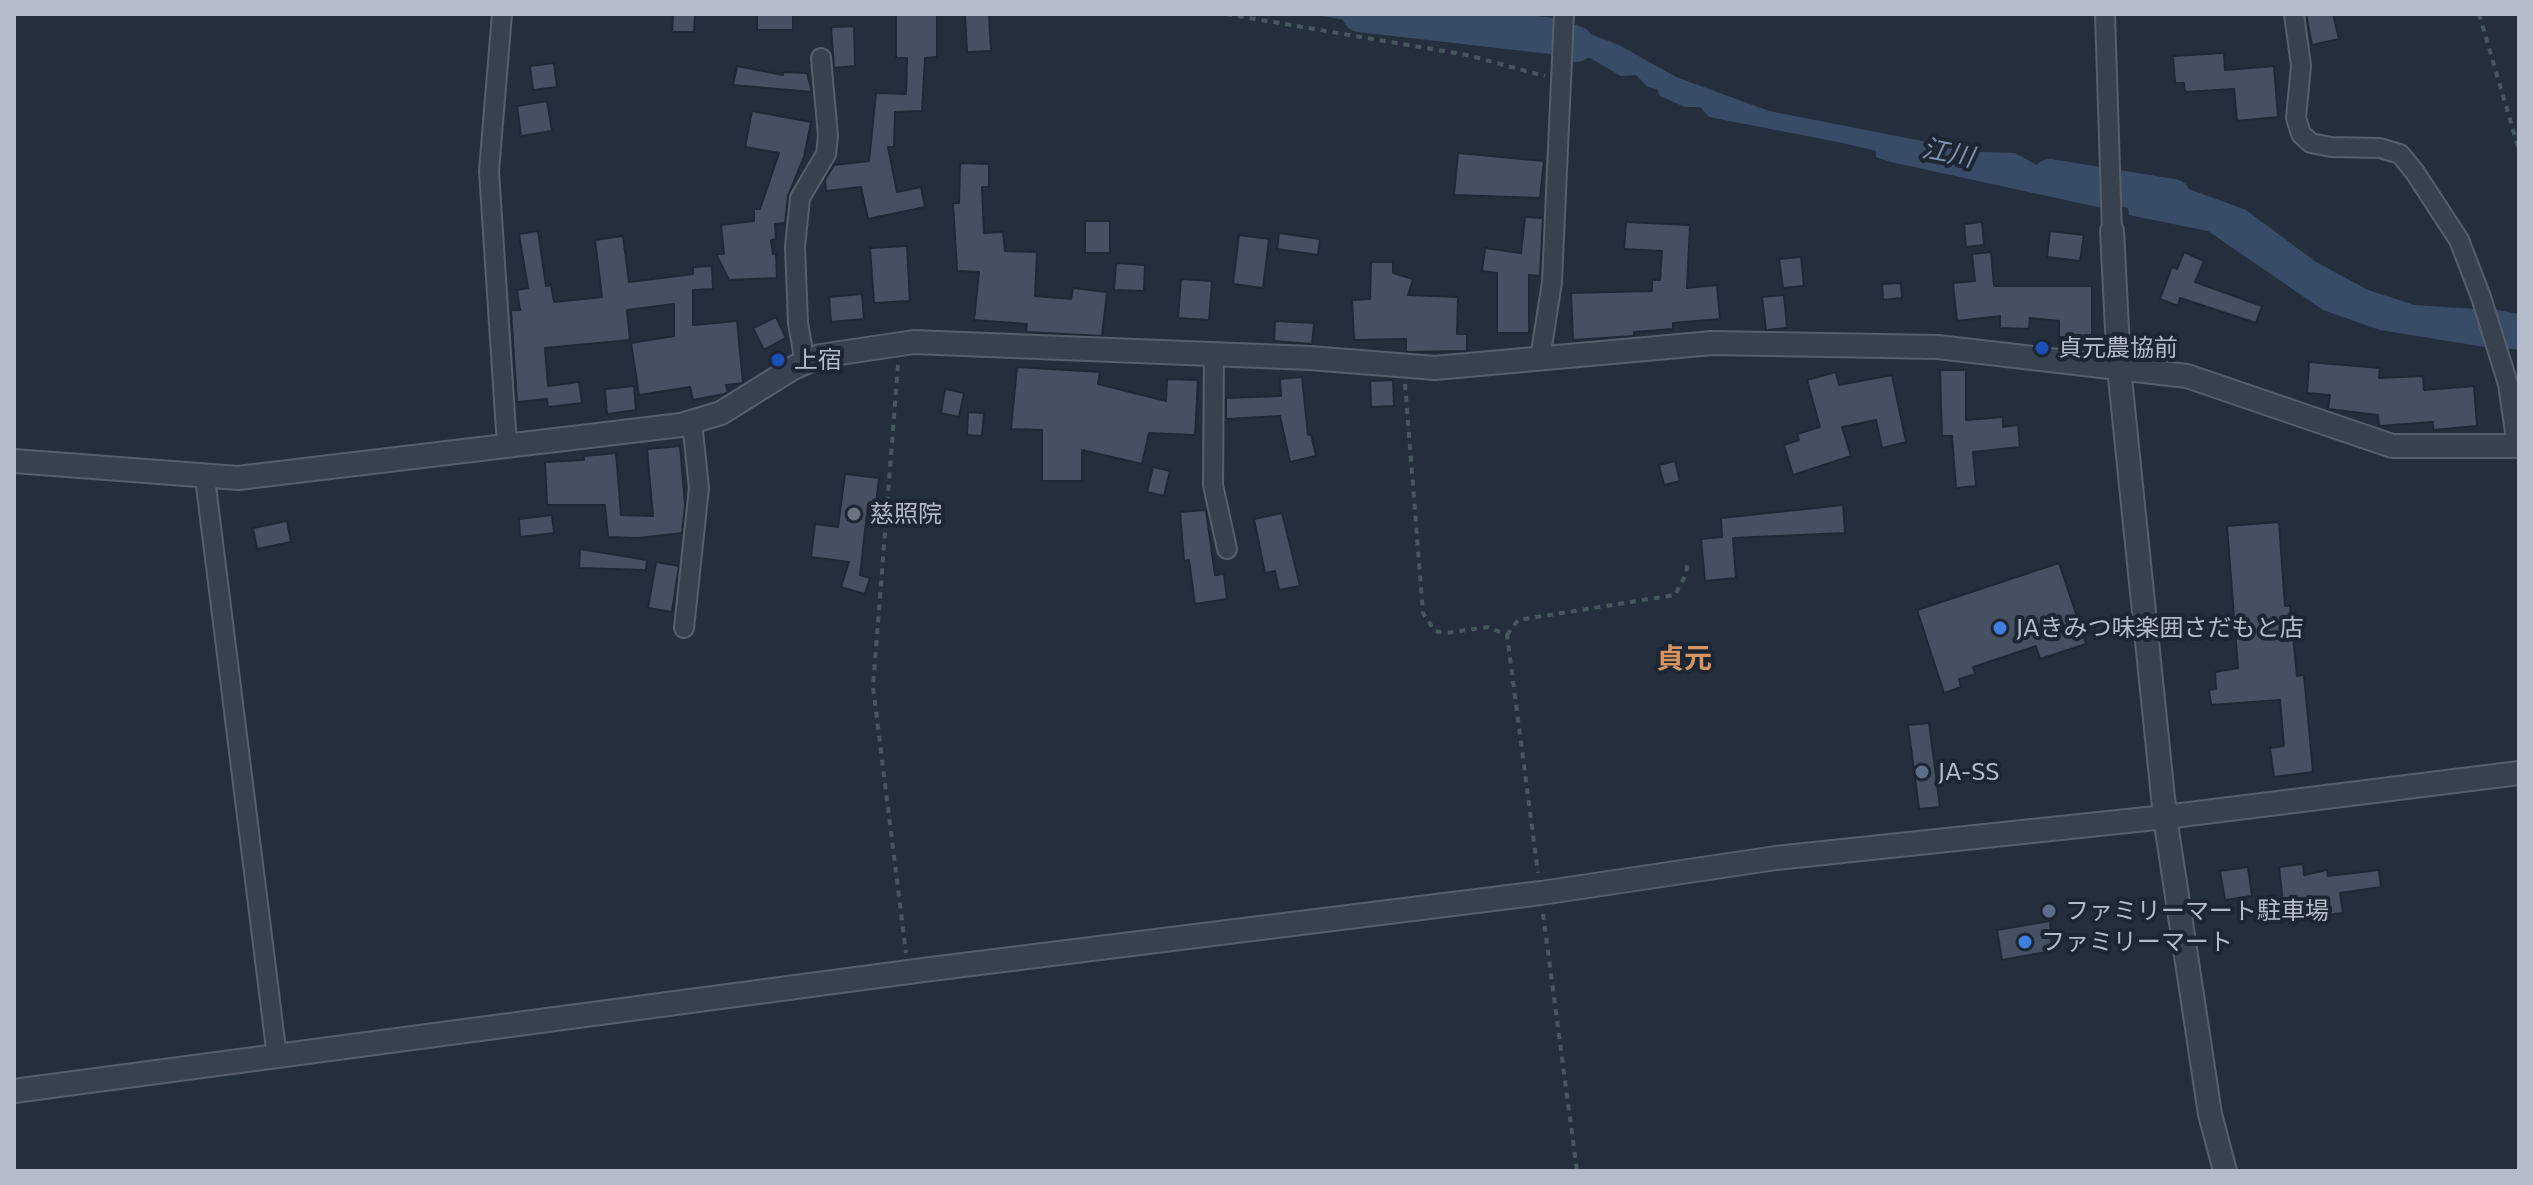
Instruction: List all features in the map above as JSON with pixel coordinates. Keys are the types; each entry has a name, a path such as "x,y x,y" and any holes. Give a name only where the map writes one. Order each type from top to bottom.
{"street":[{"path":"502,14 489,171 507,446"},
{"path":"1540,359 1552,282 1564,14"},
{"path":"2105,14 2107,146 2119,368 2165,817 2210,1114 2225,1171"},
{"path":"14,461 205,478 238,478 692,422 721,413 805,363 861,347 900,344 1214,354 1435,368 1727,343 1938,347 2187,376 2392,446 2518,446 2508,384 2481,297 2459,240 2400,154 2380,148 2331,147 2311,143 2301,134 2296,118 2301,66 2294,14"},
{"path":"805,363 798,323 795,247 800,198 826,154 828,136 821,58"},
{"path":"1214,354 1213,485 1227,549"},
{"path":"684,628 699,488 692,422"},
{"path":"205,478 277,1057"},
{"path":"14,1091 909,971 1541,893 1776,858 2165,817 2519,773"}],"path":[{"path":"1226,14 1467,55 1562,80"},
{"path":"2479,14 2519,150"},
{"path":"900,344 873,687 909,971"},
{"path":"1403,366 1423,613 1435,631 1446,633 1488,627 1507,635"},
{"path":"1577,1171 1507,635 1518,620 1675,595 1686,574 1688,561"}],"water":[{"path":"1311,14 1410,14 1467,24 1471,29 1465,39 1447,38"},
{"path":"1538,26 1557,28 1556,44 1533,40 1530,34"},
{"path":"1572,27 1619,45 1676,77 1769,111 1927,142 1960,146 1964,143 1981,152 2015,153 2038,166 2058,162 2098,168 2102,208 1891,162 1876,157 1876,151 1843,143 1709,117 1700,107 1685,107 1660,96 1657,89 1648,87 1636,75 1621,76 1590,58 1572,58"},
{"path":"2124,175 2178,185 2246,210 2316,262 2368,290 2414,305 2476,309 2485,347 2380,330 2323,310 2208,231 2129,215"},
{"path":"2492,309 2519,314 2519,350 2502,348"}],"building":[{"path":"673,14 695,14 694,32 672,32"},
{"path":"757,14 793,14 793,30 757,30"},
{"path":"896,14 937,14 937,57 925,58 922,111 895,112 894,147 888,147 897,192 921,187 925,207 868,219 861,187 826,191 825,180 834,165 869,161 876,93 906,94 907,58 896,58"},
{"path":"965,14 989,14 991,51 967,52"},
{"path":"2306,14 2333,14 2339,39 2312,45"},
{"path":"854,26 855,66 834,68 831,27"},
{"path":"2224,53 2225,70 2274,66 2278,117 2237,121 2234,89 2185,92 2184,83 2175,83 2173,56"},
{"path":"554,63 557,87 533,90 530,66"},
{"path":"737,66 783,75 783,72 807,73 812,92 733,85"},
{"path":"547,101 552,131 521,136 517,106"},
{"path":"752,111 811,122 804,157 788,196 785,223 775,224 776,239 771,240 773,254 776,253 777,278 729,280 716,254 724,254 721,225 754,221 754,209 760,209 779,153 745,147"},
{"path":"1458,153 1544,161 1540,198 1454,195"},
{"path":"960,163 989,164 989,187 982,187 984,233 1003,232 1005,251 1037,252 1035,296 1071,299 1073,288 1107,292 1102,336 1026,332 1027,324 974,320 979,272 957,271 953,203 959,203"},
{"path":"1525,217 1543,218 1540,276 1529,275 1529,333 1497,333 1497,273 1482,271 1485,248 1521,253"},
{"path":"1085,221 1110,221 1110,253 1085,253"},
{"path":"1626,222 1690,225 1687,288 1717,285 1720,319 1673,323 1673,329 1634,332 1634,336 1573,340 1571,293 1652,291 1652,280 1660,280 1662,251 1624,249"},
{"path":"1982,222 1984,245 1966,247 1964,224"},
{"path":"538,231 546,286 551,285 554,302 602,297 595,240 623,236 629,282 693,274 693,267 712,266 713,289 693,290 693,325 737,321 743,383 726,385 728,392 724,394 693,400 690,387 639,395 631,343 674,336 674,304 627,310 630,340 545,348 548,386 579,382 582,403 548,407 547,399 517,402 511,310 520,310 517,290 528,288 519,234"},
{"path":"2050,231 2084,235 2080,261 2047,257"},
{"path":"1279,233 1320,239 1318,255 1277,249"},
{"path":"1239,235 1269,239 1263,288 1233,284"},
{"path":"907,246 910,301 874,303 870,248"},
{"path":"1991,252 1994,286 2092,286 2092,337 2059,337 2059,321 2030,318 2029,329 2000,328 2000,316 1957,321 1953,283 1975,281 1972,254"},
{"path":"2184,252 2204,261 2195,282 2262,306 2256,323 2180,298 2178,306 2160,299 2172,267 2177,269"},
{"path":"1801,257 1804,286 1783,288 1779,259"},
{"path":"1371,262 1393,262 1393,273 1413,279 1408,295 1458,297 1457,334 1467,334 1467,351 1406,352 1406,339 1354,340 1352,300 1370,299"},
{"path":"1116,263 1145,265 1144,291 1114,290"},
{"path":"1181,279 1212,281 1209,320 1178,318"},
{"path":"1901,283 1902,298 1883,300 1882,284"},
{"path":"862,294 864,319 831,322 829,297"},
{"path":"1784,295 1787,328 1766,330 1762,297"},
{"path":"776,317 786,338 764,350 753,328"},
{"path":"1275,321 1314,323 1312,344 1274,341"},
{"path":"2309,362 2380,368 2379,378 2423,376 2424,390 2474,386 2477,426 2433,430 2433,422 2379,426 2378,415 2328,409 2330,395 2307,393"},
{"path":"1017,367 1100,372 1098,384 1166,401 1167,379 1198,380 1195,435 1149,433 1142,464 1082,450 1082,481 1042,481 1042,430 1011,429"},
{"path":"1940,370 1966,370 1966,420 2003,417 2003,427 2018,425 2020,447 1973,452 1976,486 1956,488 1952,436 1942,436"},
{"path":"1836,372 1839,385 1892,375 1906,442 1882,448 1876,420 1842,427 1851,456 1793,475 1784,445 1799,440 1797,434 1820,427 1807,380"},
{"path":"1302,377 1308,435 1311,434 1316,456 1290,462 1280,416 1226,419 1226,398 1281,396 1280,379"},
{"path":"1393,380 1394,406 1371,407 1370,381"},
{"path":"634,386 636,410 607,414 605,389"},
{"path":"945,389 964,393 959,417 941,413"},
{"path":"968,412 984,413 982,436 967,435"},
{"path":"680,446 685,505 682,533 638,538 608,537 605,505 547,505 545,462 584,460 584,456 616,453 621,515 653,516 647,449"},
{"path":"1675,461 1680,481 1664,485 1659,465"},
{"path":"1153,467 1170,471 1164,496 1147,492"},
{"name":"慈照院","path":"845,474 879,478 876,504 868,504 860,575 870,578 865,594 841,587 849,562 811,557 815,524 838,527"},
{"path":"1843,505 1845,533 1733,538 1736,578 1705,581 1701,539 1722,537 1721,518"},
{"path":"1206,510 1215,575 1224,574 1227,599 1195,604 1189,560 1184,561 1180,512"},
{"path":"1282,513 1300,586 1279,590 1275,571 1265,573 1254,519"},
{"path":"552,515 554,533 520,537 519,519"},
{"path":"287,521 291,542 257,549 253,528"},
{"path":"2279,522 2285,606 2290,606 2297,676 2304,675 2313,772 2274,777 2270,748 2284,746 2280,700 2211,705 2209,690 2216,689 2215,672 2238,668 2227,526"},
{"path":"580,549 647,560 646,570 579,568"},
{"path":"656,562 679,566 672,612 648,608"},
{"path":"2059,563 2086,644 2040,659 2036,646 1973,667 1975,674 1959,679 1961,687 1944,693 1917,610"},
{"path":"1929,723 1940,807 1919,809 1908,725"},
{"path":"2303,864 2304,875 2327,870 2328,876 2379,870 2381,887 2340,893 2343,913 2285,919 2279,867"},
{"path":"2248,867 2252,896 2225,900 2220,871"},
{"name":"ファミリーマート","path":"2050,921 2052,951 2002,960 1997,930"}],"waterway":[{"name":"江川","path":"1360,14 1552,36 1576,44"},
{"name":"江川","path":"2050,177 2173,197"}],"place":[{"name":"貞元農協前","path":"2042,348"},
{"name":"上宿","path":"778,360"},
{"name":"慈照院","path":"854,514"},
{"name":"JAきみつ味楽囲さだもと店","path":"2000,628"},
{"name":"JA-SS","path":"1922,772"},
{"name":"ファミリーマート駐車場","path":"2049,911"},
{"name":"ファミリーマート","path":"2025,942"}],"district":[{"name":"貞元","path":"1684,659"}]}
